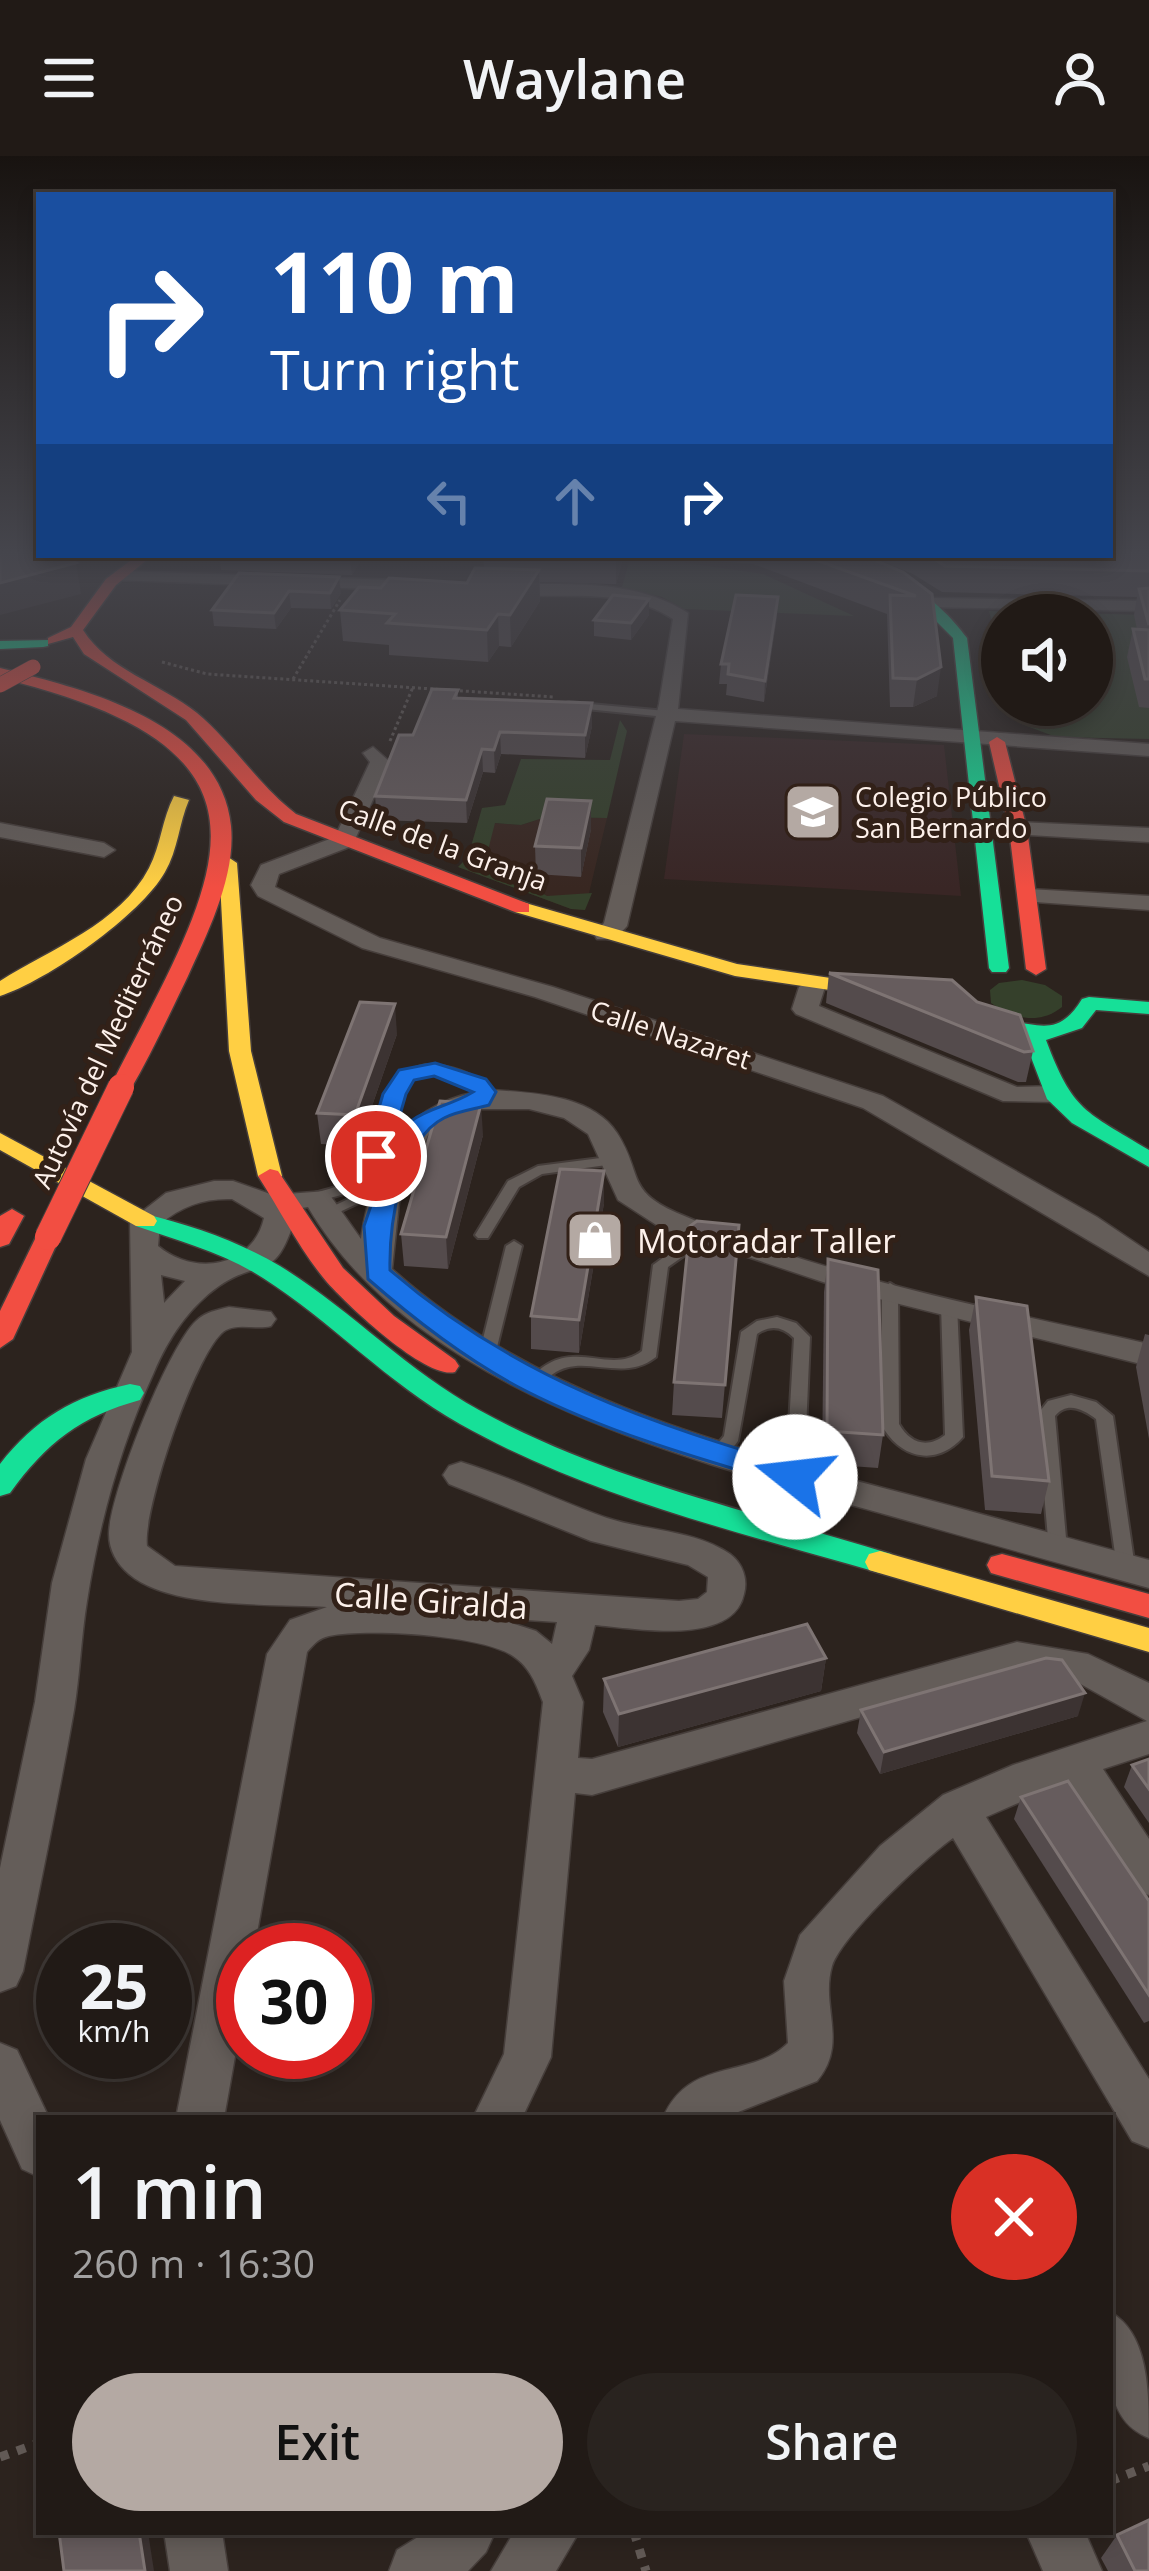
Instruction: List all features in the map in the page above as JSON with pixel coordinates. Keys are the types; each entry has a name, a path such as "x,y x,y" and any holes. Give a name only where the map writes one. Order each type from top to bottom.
{"main road":[{"path":"0,685 34,663"},
{"name":"Calle de la Granja","path":"80,663 194,718 275,809 344,841 606,934 812,987 917,994"},
{"path":"978,663 999,968"},
{"path":"0,673 94,701 151,728 191,762 215,800 236,915 233,976 246,1085 295,1209 368,1286"},
{"path":"0,685 78,711 128,737 154,759 179,800 152,878 97,928 0,990"},
{"path":"975,1017 1033,1034 1082,1022 1029,896 1018,829 984,736"},
{"name":"Autovía del Mediterráneo","path":"166,908 186,828 179,800"},
{"name":"Autovía del Mediterráneo","path":"0,1339 195,929 216,871 222,826"},
{"path":"968,978 999,968 1149,1009"},
{"path":"1033,1034 1055,1094 1080,1118 1149,1160"},
{"name":"Autovía del Mediterráneo","path":"6,1228 53,1136"},
{"path":"0,1140 144,1235 252,1261 418,1386 546,1455 702,1510 1149,1640"},
{"path":"0,1486 33,1439 70,1407 101,1396 130,1393"},
{"path":"980,1559 1149,1606"}],"street":[{"path":"606,934 615,926 667,714 675,663"},
{"path":"667,714 1149,750"},
{"path":"344,841 380,763 373,753"},
{"path":"1018,829 1149,835"},
{"path":"0,830 104,850"},
{"name":"Calle Nazaret","path":"344,841 269,871 262,884 266,891 371,943 544,992 873,1102 1066,1211 1149,1266"},
{"path":"1029,896 1149,903"},
{"path":"812,987 805,1009 1013,1095 1055,1094"},
{"path":"368,1286 376,1226 399,1154 418,1127 433,1114 481,1100 526,1100 579,1114 608,1137 622,1184 641,1204 671,1222 949,1305 1149,1354"},
{"path":"144,1355 148,1302 144,1235 173,1199 216,1189 248,1193 295,1209 351,1247 368,1286 425,1315 473,1366 534,1384 709,1451 1138,1571"},
{"path":"0,1971 53,1715 70,1586 90,1503 144,1355 185,1293 214,1274 252,1261 275,1240 295,1209"},
{"path":"144,1235 165,1268 214,1274"},
{"name":"Calle Giralda","path":"260,1319 223,1316 203,1330 135,1491 126,1535 136,1558 174,1582 694,1617 718,1607 725,1598 727,1577 721,1567 699,1554 604,1532 461,1475"},
{"path":"552,1672 569,1650 579,1610"},
{"path":"201,2115 291,1642 313,1624 327,1621 457,1626 503,1633 524,1642 552,1672 563,1702 527,2057 498,2115"},
{"path":"556,1774 592,1777 1017,1658 1051,1658 1117,1678 1149,1705"},
{"path":"691,2115 723,2092 785,2074 805,2061 813,2038 804,2000 806,1972 817,1948 892,1861 958,1808 993,1789 1149,1737"},
{"path":"1075,1761 1149,1876"},
{"path":"958,1808 1149,2124"},
{"path":"0,2066 36,2145"},
{"path":"194,2535 200,2571"},
{"path":"418,2571 443,2556 463,2535"},
{"path":"520,2571 548,2535"},
{"path":"1056,2535 1073,2571"}],"lane":[{"path":"555,700 667,714"},
{"path":"295,1209 356,1186 367,1175 394,1094 406,1075 427,1068 467,1078 483,1089 481,1100"},
{"path":"483,1234 513,1184 538,1170 616,1160"},
{"path":"295,1209 390,1183"},
{"path":"534,1384 542,1372 566,1361 630,1365 643,1361 650,1353 661,1264 691,1244 723,1240"},
{"path":"473,1366 514,1246"},
{"path":"890,1288 890,1424 896,1438 913,1448 933,1450 954,1437 949,1305"},
{"path":"709,1451 725,1447 732,1436 749,1332 760,1324 785,1324 802,1337 795,1477"},
{"path":"1058,1549 1046,1415 1054,1405 1071,1401 1090,1406 1107,1423 1138,1571"}],"path":[{"path":"163,663 190,671 555,700"},
{"path":"293,679 303,663"},
{"path":"373,753 388,743 413,687"},
{"path":"0,2457 36,2444"},
{"path":"1113,2480 1149,2466"},
{"path":"635,2535 646,2571"}],"shaded area":[{"name":"Colegio Público San Bernardo","path":"684,734 944,745 961,896 664,879"},
{"path":"546,817 607,818 585,910 458,867 468,857 478,822 521,825"}],"green space":[{"path":"1113,663 1149,663 1149,739 1056,737 1027,726 1113,726"},
{"path":"620,720 627,731 607,818 546,817 521,825 495,823 487,854 491,862 547,896 592,893 585,910 458,867 468,857 482,808 505,805 521,759 610,760"},
{"path":"1022,980 1045,985 1062,996 1062,1007 1045,1016 1026,1018 991,1003 990,990 999,983"}],"building":[{"path":"768,663 765,681 728,674 729,664 721,664"},
{"path":"892,663 940,663 941,667 917,679 893,678"},
{"path":"1141,663 1149,663 1149,679"},
{"path":"432,689 458,690 454,698 592,703 585,735 500,732 494,750 482,749 466,800 375,796 399,735 413,735"},
{"path":"547,799 591,801 581,848 535,846"},
{"path":"829,973 952,980 977,1002 1020,1015 1033,1051 1024,1052"},
{"path":"360,1002 395,1004 355,1115 317,1113"},
{"path":"440,1101 481,1104 446,1237 401,1234"},
{"path":"560,1169 604,1171 579,1320 531,1316"},
{"path":"697,1221 739,1225 725,1385 674,1382 690,1226"},
{"path":"828,1259 878,1270 883,1435 827,1431"},
{"path":"976,1297 1027,1306 1049,1481 992,1476"},
{"path":"807,1624 826,1658 619,1714 604,1679"},
{"path":"1046,1658 1062,1660 1085,1693 884,1752 861,1710"},
{"path":"1149,1759 1149,1789 1132,1765"},
{"path":"1068,1781 1149,1901 1149,1995 1021,1797"},
{"path":"1149,2520 1149,2571 1135,2571 1117,2535"},
{"path":"59,2535 139,2535 145,2571 64,2571"}],"traffic: fast":[{"path":"963,663 999,968"},
{"path":"1089,1003 1149,1008"},
{"path":"1003,1029 1041,1034 1065,1029 1075,1024 1089,1003"},
{"path":"1033,1033 1055,1094 1080,1118 1149,1160"},
{"path":"145,1221 258,1264 310,1299 418,1386 526,1445 642,1491 880,1562"},
{"path":"0,1486 55,1424 89,1405 130,1393"}],"traffic: slow":[{"path":"0,990 86,939 144,891 161,863 180,800"},
{"path":"228,863 240,1051 270,1176"},
{"path":"522,908 735,970 884,992"},
{"path":"0,1140 145,1221"},
{"path":"880,1562 1149,1640"}],"traffic: jam":[{"path":"107,663 192,717 262,796 290,818 522,908"},
{"path":"0,685 33,667"},
{"path":"0,673 101,703 167,738 193,762 212,790 222,824 221,852 202,921 121,1087"},
{"path":"997,742 1018,829 1036,969"},
{"path":"48,1237 121,1087"},
{"path":"270,1176 334,1274 385,1322 445,1366"},
{"path":"0,1239 12,1216"},
{"path":"0,1339 48,1237"},
{"path":"1002,1565 1149,1606"}],"place":[{"name":"Colegio Público San Bernardo","path":"813,812"},
{"name":"Motoradar Taller","path":"595,1240"}],"route":[{"path":"376,1156 394,1094 406,1075 427,1068 478,1083 484,1092 481,1100 433,1114 405,1142 376,1226 377,1273 425,1315 534,1384 672,1440 795,1477"}]}
